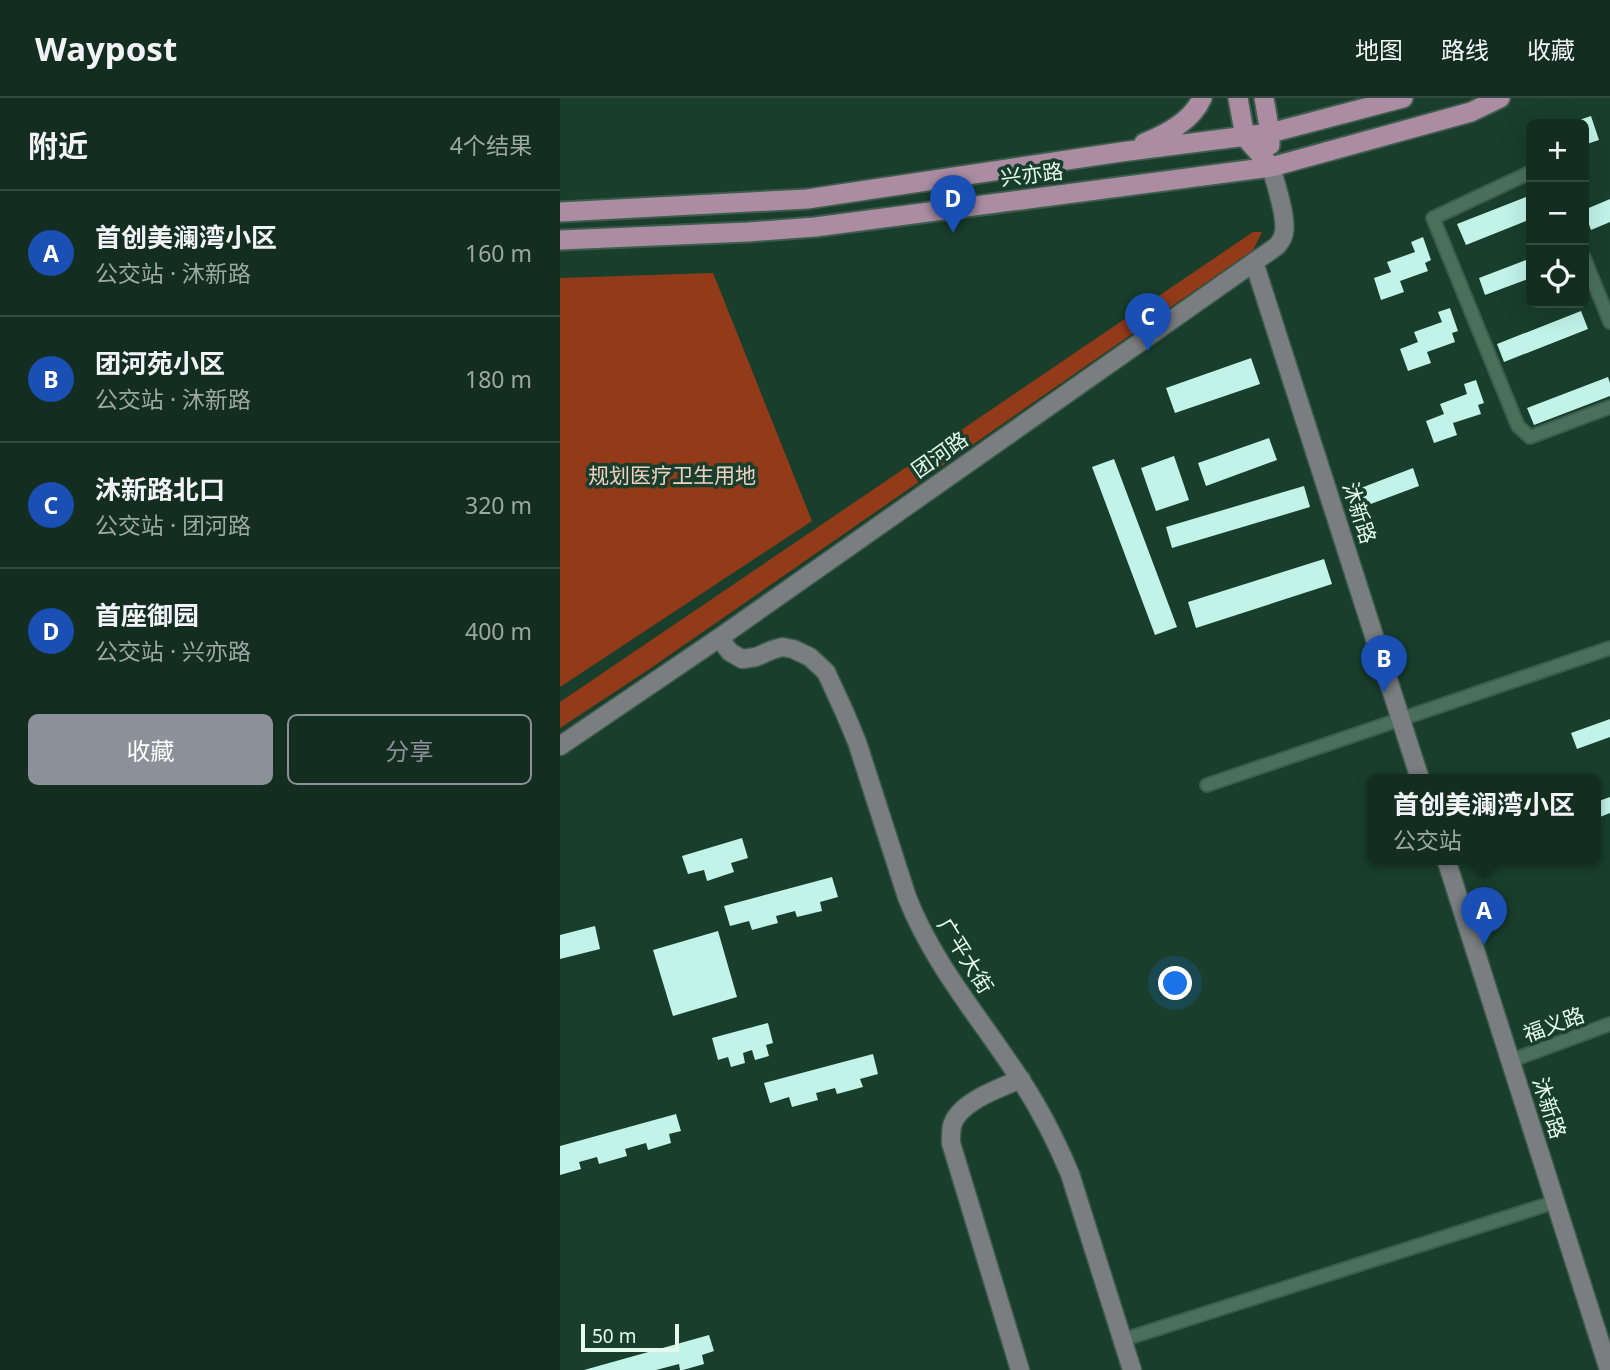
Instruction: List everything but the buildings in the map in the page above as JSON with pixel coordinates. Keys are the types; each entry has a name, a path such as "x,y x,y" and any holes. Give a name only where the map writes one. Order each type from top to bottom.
{"main road":[{"path":"1121,152 1181,125 1198,108 1202,98"},
{"path":"1238,98 1245,137 1271,167"},
{"path":"1264,98 1270,133 1271,167"},
{"name":"兴亦路","path":"560,212 807,199 1121,152 1270,133 1403,98"},
{"name":"兴亦路","path":"560,240 815,227 1271,167 1471,112 1500,98"}],"street":[{"name":"团河路","path":"560,746 719,638 1277,246 1284,235 1284,224 1271,167"},
{"path":"1526,174 1433,218 1518,426 1530,437 1610,407"},
{"name":"沐新路","path":"1254,262 1418,774"},
{"path":"1589,270 1610,322"},
{"name":"广平大街","path":"719,638 730,652 742,659 756,657 782,647 810,657 826,672 857,742 915,918 951,981 1021,1079 1042,1115 1070,1174 1132,1370"},
{"path":"1207,785 1610,648"},
{"name":"沐新路","path":"1448,865 1609,1370"},
{"name":"福义路","path":"1510,1061 1610,1024"},
{"path":"1015,1369 951,1143 952,1124 963,1107 1021,1079"},
{"path":"1122,1340 1555,1202"}],"green space":[{"path":"1253,232 1262,232 1253,250 648,670 560,728 560,702"},
{"name":"规划医疗卫生用地","path":"713,273 812,521 560,687 560,278"}],"place":[{"name":"首座御园","path":"953,233"},
{"name":"沐新路北口","path":"1148,351"},
{"name":"团河苑小区","path":"1384,693"},
{"name":"首创美澜湾小区","path":"1484,945"}]}
